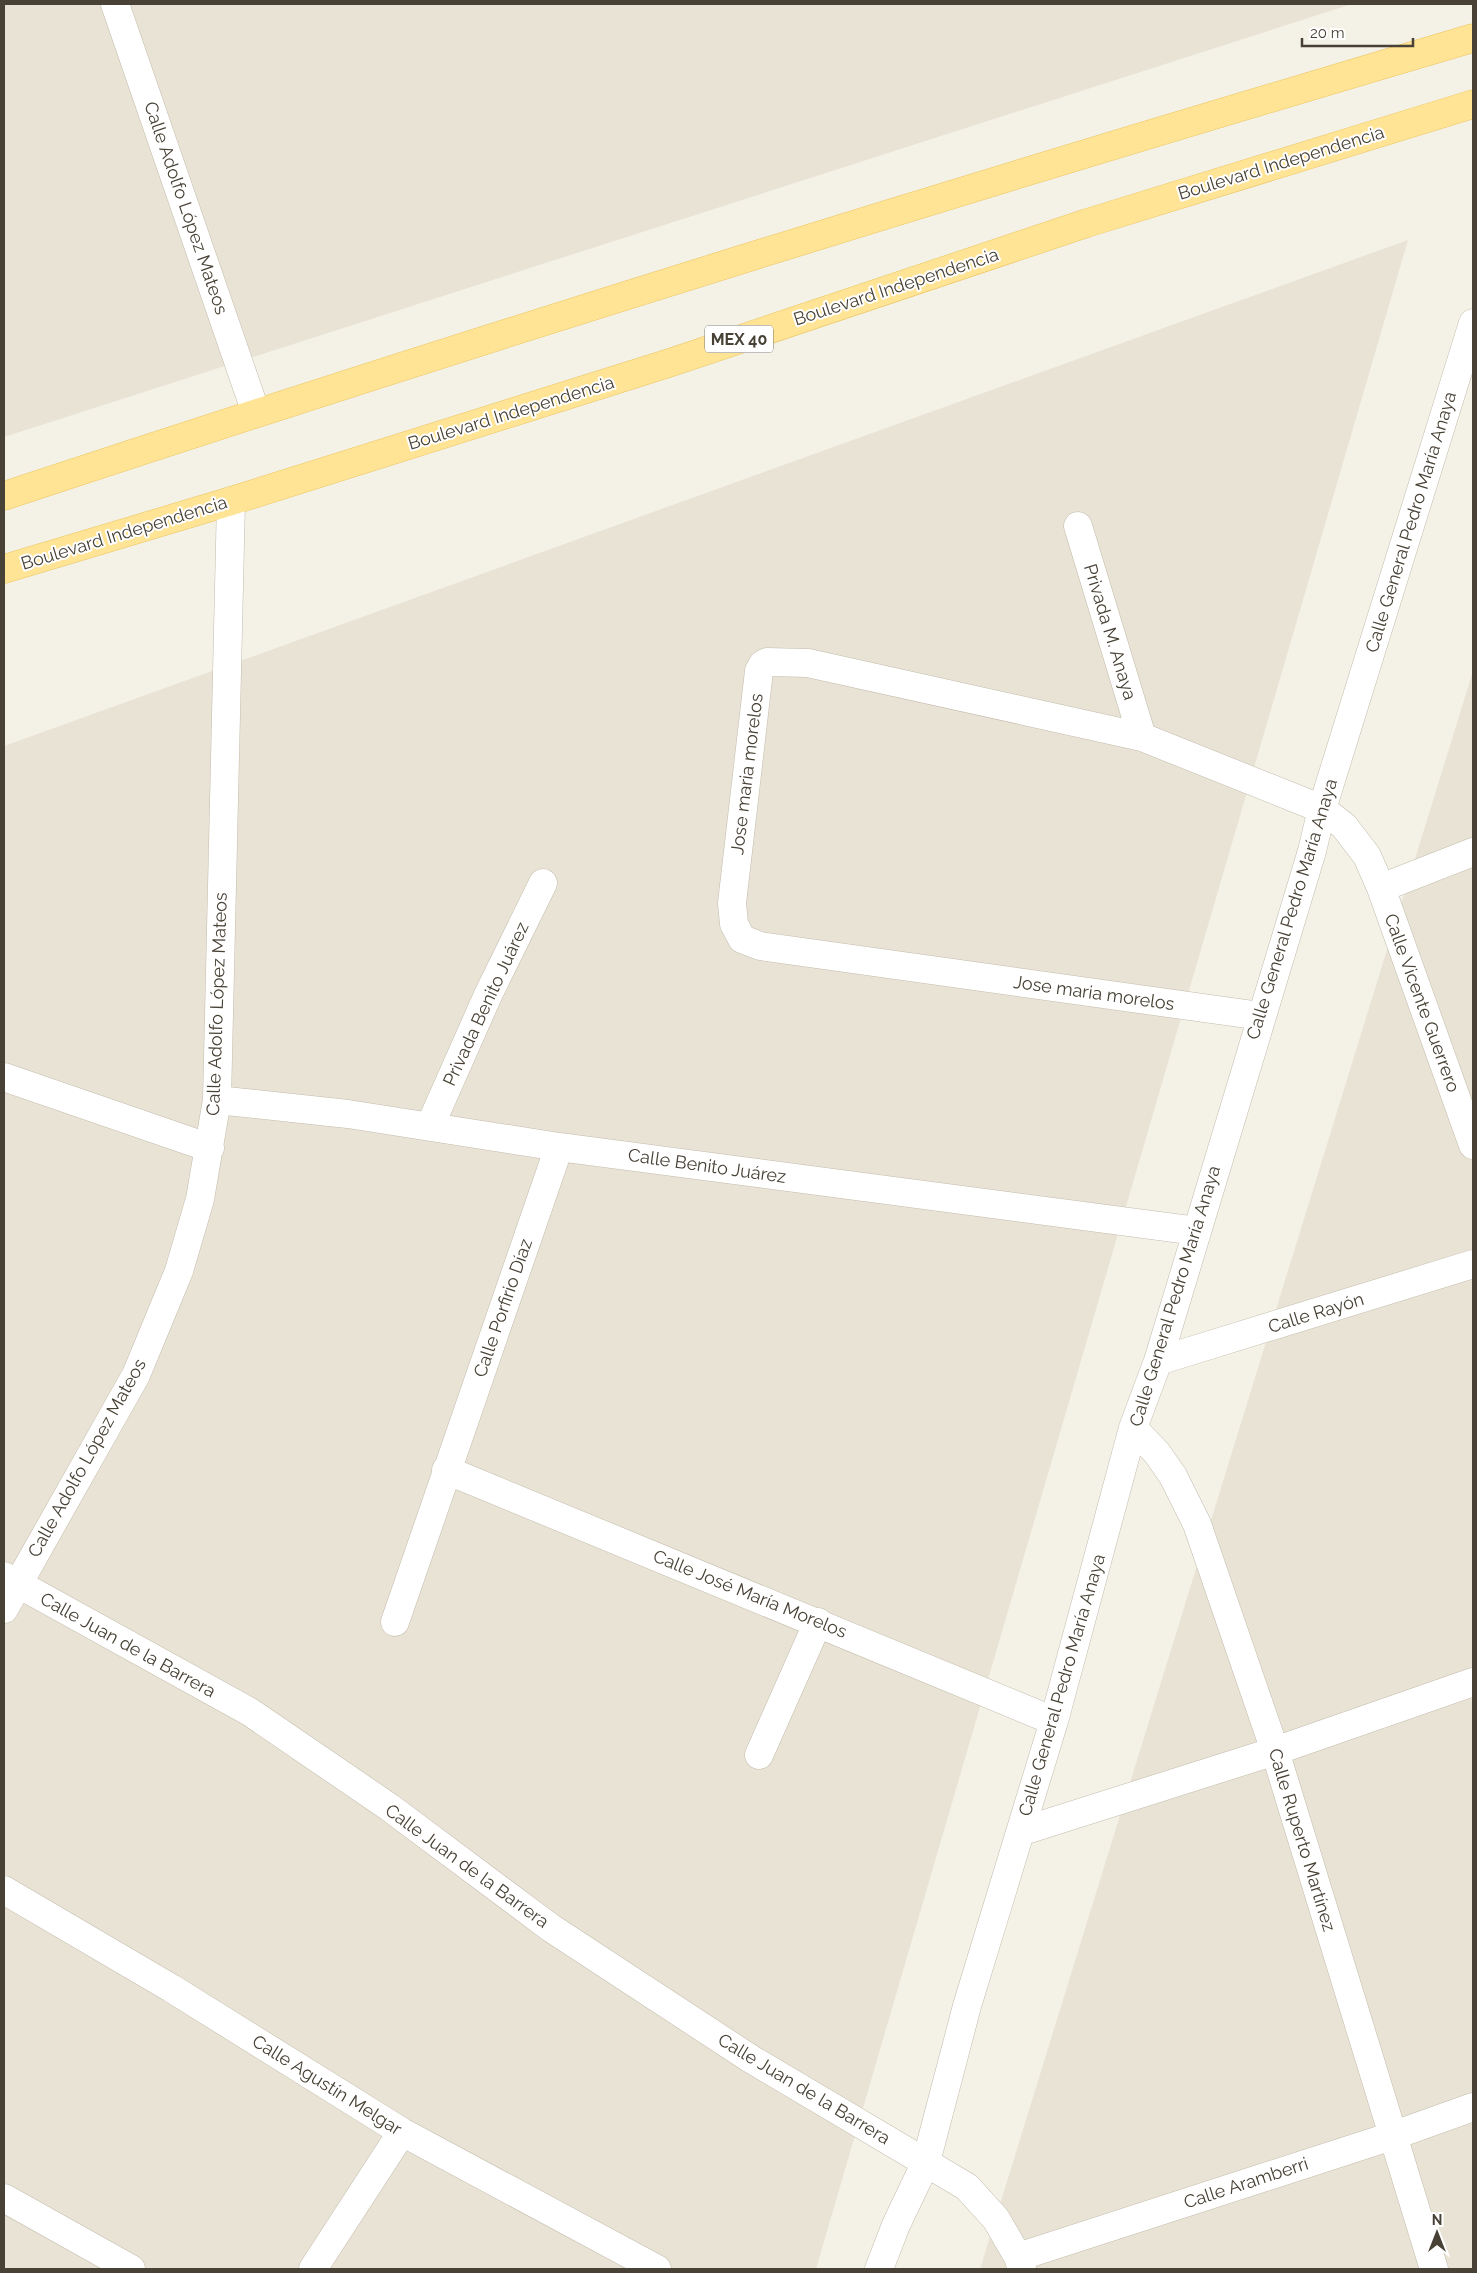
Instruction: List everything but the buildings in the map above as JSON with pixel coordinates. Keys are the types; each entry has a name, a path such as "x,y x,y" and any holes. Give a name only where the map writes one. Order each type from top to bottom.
{"main road":[{"path":"4,496 256,412 989,184 1473,38"},
{"name":"Boulevard Independencia","path":"4,569 231,501 666,364 1087,223 1473,104"}],"street":[{"name":"Calle Adolfo López Mateos","path":"115,4 256,412"},
{"name":"Calle General Pedro María Anaya","path":"879,2269 896,2225 926,2162 967,2006 1054,1721 1133,1428 1158,1361 1260,1016 1312,851 1322,809 1473,323"},
{"name":"Calle Adolfo López Mateos","path":"4,1609 11,1580 136,1375 178,1270 200,1199 217,1100 231,501"},
{"name":"Privada M. Anaya","path":"1078,526 1142,737"},
{"name":"Jose maria morelos","path":"1260,1016 760,946 742,939 734,924 732,903 759,671 763,664 767,662 808,663 1142,737 1322,809"},
{"name":"Calle Vicente Guerrero","path":"1322,809 1344,826 1367,856 1381,888 1473,1145"},
{"path":"1381,888 1473,852"},
{"name":"Privada Benito Juárez","path":"430,1126 488,995 542,883"},
{"path":"4,1077 210,1148"},
{"name":"Calle Benito Juárez","path":"217,1100 348,1114 559,1147 1197,1231"},
{"name":"Calle Porfirio Díaz","path":"395,1622 559,1147"},
{"name":"Calle Rayón","path":"1158,1361 1473,1264"},
{"name":"Calle Ruperto Martínez","path":"1133,1428 1157,1453 1173,1476 1197,1524 1275,1751 1434,2269"},
{"name":"Calle José María Morelos","path":"446,1470 1054,1721"},
{"name":"Calle Juan de la Barrera","path":"11,1580 250,1712 389,1807 560,1934 751,2059 967,2187 996,2219 1020,2263"},
{"path":"759,1755 818,1622"},
{"path":"1020,1832 1275,1751 1473,1682"},
{"name":"Calle Agustín Melgar","path":"4,1890 171,1988 402,2132 657,2269"},
{"name":"Calle Aramberri","path":"1020,2263 1392,2136 1473,2106"},
{"path":"313,2269 402,2132"},
{"path":"4,2198 131,2269"}],"shaded area":[{"path":"4,4 1352,4 4,437"},
{"path":"1408,240 816,2269 4,2269 4,746"},
{"path":"1473,671 1473,2269 980,2269"}]}
